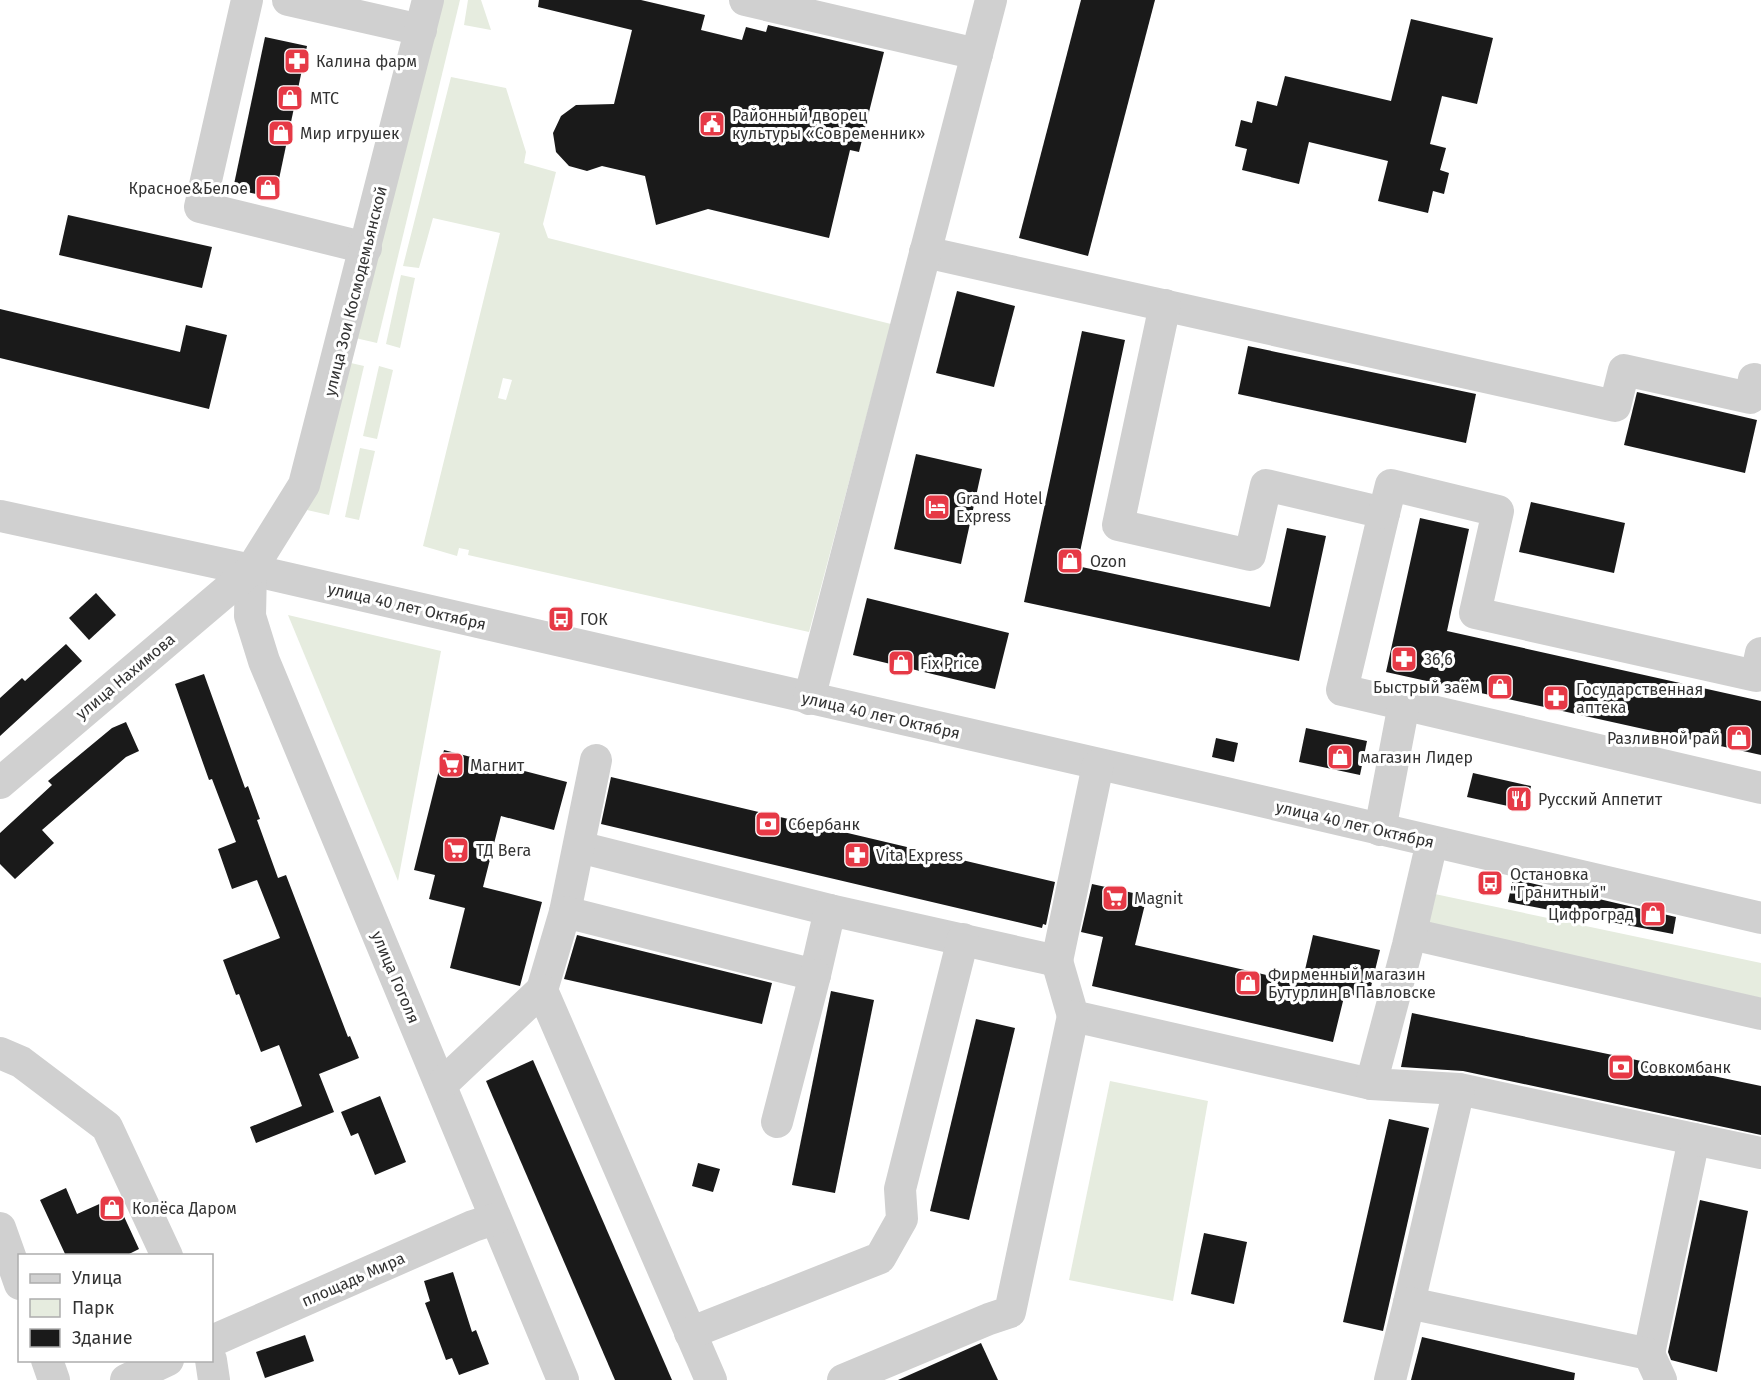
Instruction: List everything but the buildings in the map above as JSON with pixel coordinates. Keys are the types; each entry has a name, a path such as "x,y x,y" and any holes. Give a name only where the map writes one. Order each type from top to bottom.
{"street":[{"path":"247,0 200,207 366,248"},
{"path":"288,0 421,30"},
{"name":"улица Зои Космодемьянской","path":"251,570 304,485 428,0"},
{"path":"745,0 976,54"},
{"path":"810,699 991,0"},
{"path":"925,252 1616,406 1624,370 1750,398 1754,379"},
{"path":"1165,305 1118,525 1250,555 1266,485 1384,513"},
{"path":"1761,653 1756,676 1475,613 1498,511 1390,485 1342,690 1761,788"},
{"name":"улица 40 лет Октября","path":"0,516 251,570 1761,918"},
{"name":"улица Нахимова","path":"0,783 251,570"},
{"name":"улица Гоголя","path":"251,570 250,616 264,661 563,1380"},
{"path":"1380,831 1404,704"},
{"path":"441,1085 542,990 565,912 596,760"},
{"path":"843,1380 1010,1312 1073,1016 1057,961 1098,765"},
{"path":"1371,1084 1411,934 1432,842"},
{"path":"579,847 830,910 1057,961"},
{"path":"777,1122 830,910"},
{"path":"565,912 815,975"},
{"path":"1411,934 1761,1014"},
{"path":"690,1333 880,1258 902,1219 900,1189 963,939"},
{"path":"542,990 711,1380"},
{"path":"1073,1016 1371,1084 1459,1089 1761,1154"},
{"path":"0,1053 21,1062 107,1127 166,1254"},
{"path":"1390,1380 1459,1089"},
{"path":"1409,1303 1655,1367 1694,1139"},
{"name":"площадь Мира","path":"213,1341 473,1226 495,1219"},
{"path":"0,1228 18,1278"},
{"path":"48,1362 54,1380"},
{"path":"126,1380 164,1362"},
{"path":"211,1362 214,1380"}],"green space":[{"path":"432,0 460,0 377,343 351,337"},
{"path":"468,0 481,0 491,30 464,25"},
{"path":"451,77 506,88 526,152 524,163 556,172 543,224 548,238 891,324 809,632 468,555 469,550 459,548 457,556 423,546 500,233 433,218 419,268 403,266","holes":["503,378 512,380 506,400 498,398"]},
{"path":"401,275 415,278 400,348 386,344"},
{"path":"342,361 364,366 329,515 307,510"},
{"path":"379,366 393,370 377,439 363,436"},
{"path":"360,448 375,451 359,520 345,517"},
{"path":"288,615 441,651 398,881"},
{"path":"1430,893 1761,963 1761,998 1422,926"},
{"path":"1110,1081 1208,1101 1173,1301 1069,1280"}],"place":[{"name":"Калина фарм","path":"297,61"},
{"name":"МТС","path":"290,98"},
{"name":"Районный дворец культуры «Современник»","path":"712,124"},
{"name":"Мир игрушек","path":"281,133"},
{"name":"Красное&Белое","path":"268,188"},
{"name":"Grand Hotel Express","path":"937,507"},
{"name":"Ozon","path":"1070,561"},
{"name":"ГОК","path":"561,619"},
{"name":"36,6","path":"1404,659"},
{"name":"Fix Price","path":"901,663"},
{"name":"Быстрый заём","path":"1500,687"},
{"name":"Государственная аптека","path":"1556,698"},
{"name":"Разливной рай","path":"1739,738"},
{"name":"магазин Лидер","path":"1340,757"},
{"name":"Магнит","path":"451,765"},
{"name":"Русский Аппетит","path":"1519,799"},
{"name":"Сбербанк","path":"768,824"},
{"name":"ТД Вега","path":"456,850"},
{"name":"Vita Express","path":"857,855"},
{"name":"Остановка \"Гранитный\"","path":"1490,883"},
{"name":"Magnit","path":"1115,898"},
{"name":"Цифроград","path":"1653,914"},
{"name":"Фирменный магазин Бутурлин в Павловске","path":"1248,983"},
{"name":"Совкомбанк","path":"1621,1067"},
{"name":"Колёса Даром","path":"112,1208"}]}
